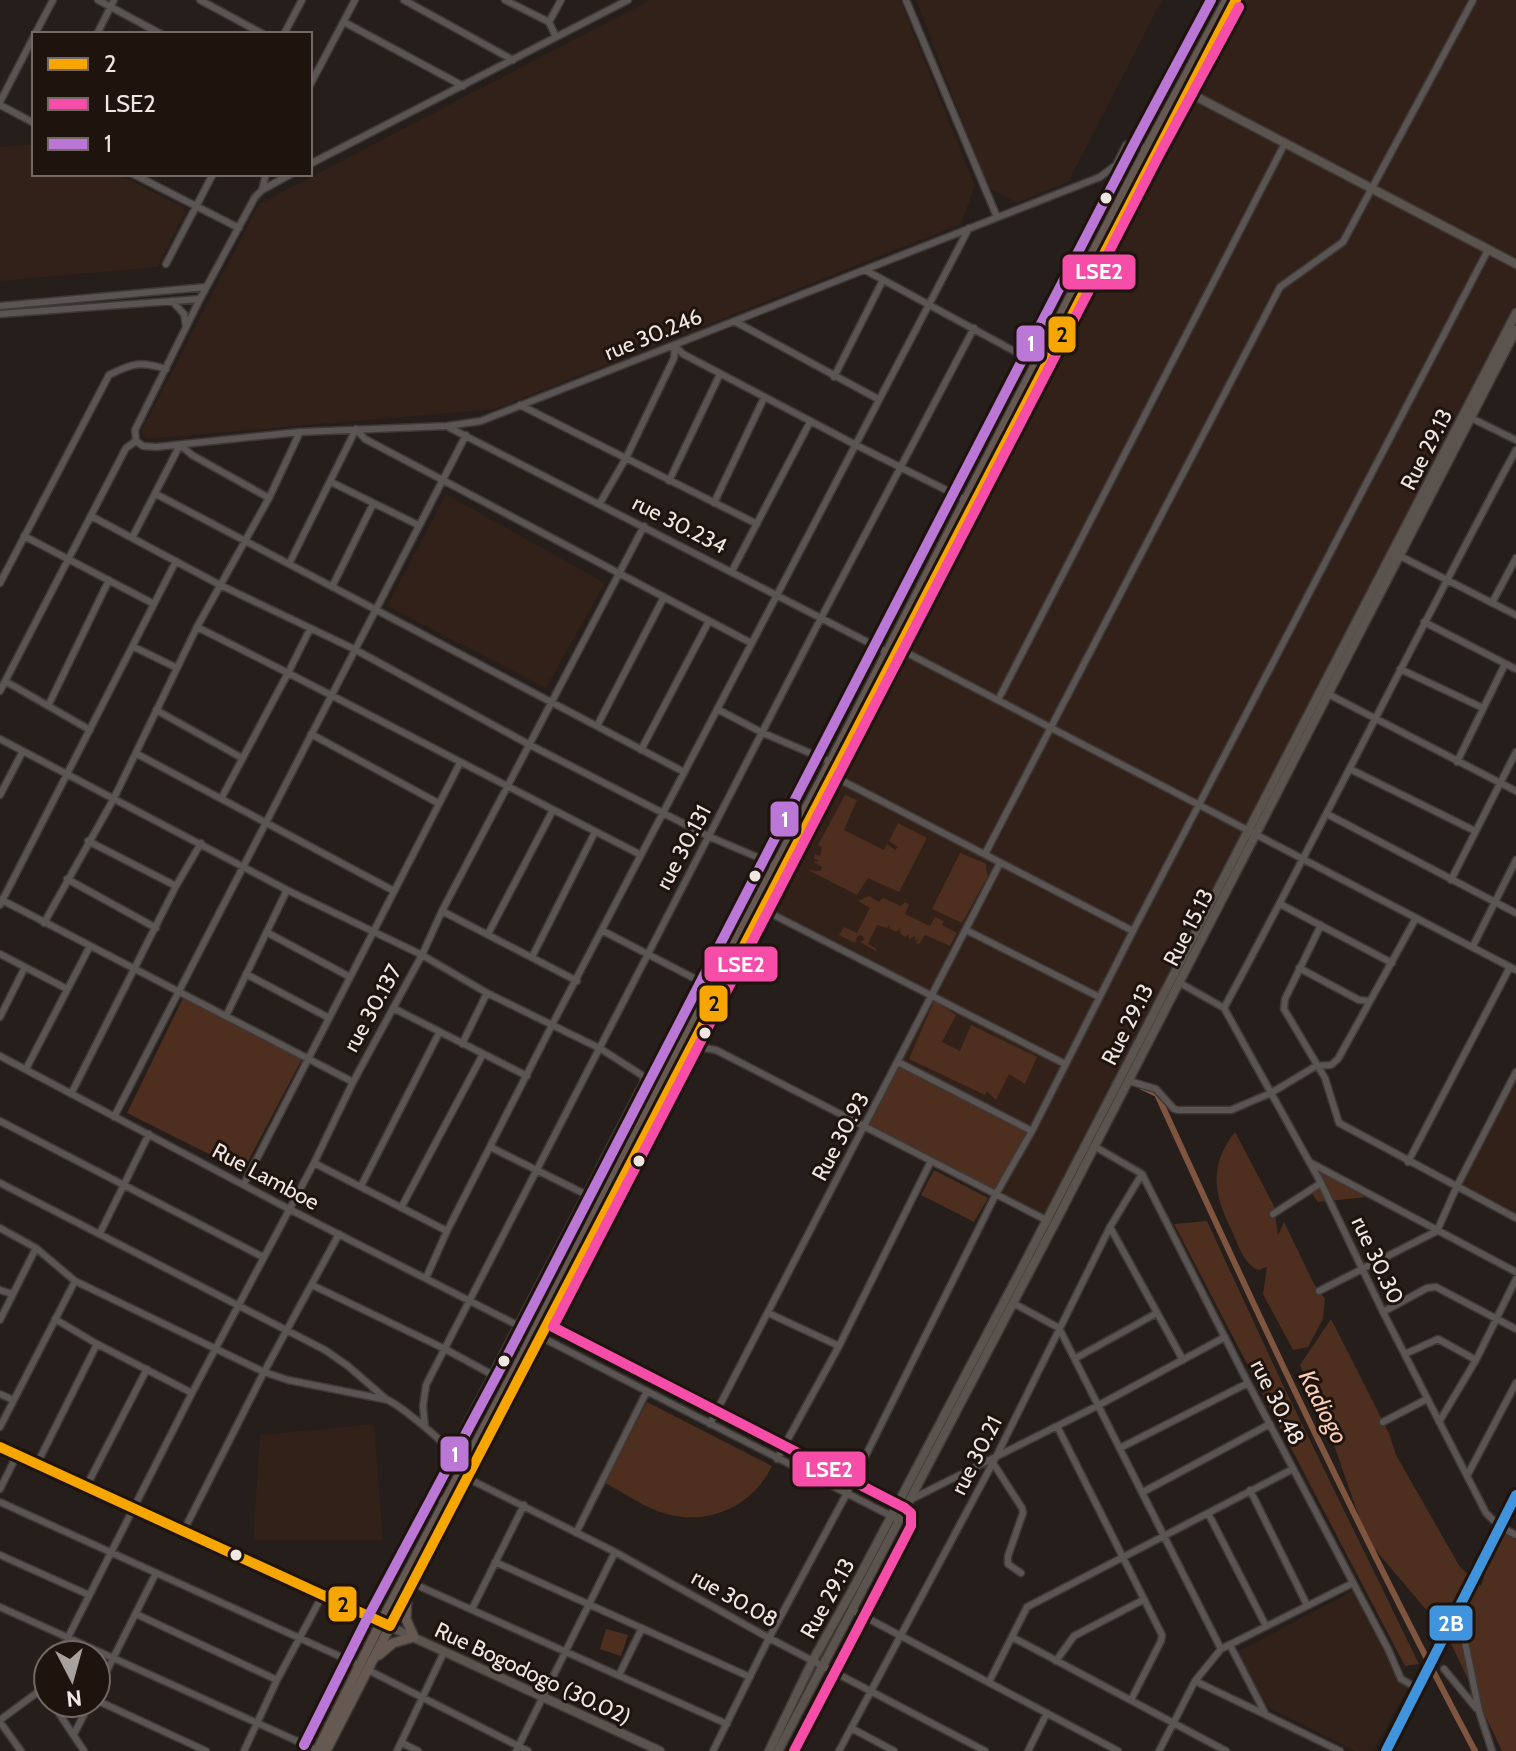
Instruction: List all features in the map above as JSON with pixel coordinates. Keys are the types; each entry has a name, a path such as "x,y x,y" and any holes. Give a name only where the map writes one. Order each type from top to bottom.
{"main road":[{"path":"970,502 1147,148 1227,0"},
{"path":"537,1335 711,987 1192,95 1236,0"},
{"path":"1180,87 1370,190 1516,264"},
{"name":"Rue 29.13","path":"769,1751 813,1660 895,1518 1050,1222 1396,553 1516,313"},
{"name":"Rue 15.13","path":"781,1750 895,1518 908,1501 1013,1303 1050,1222 1129,1081 1252,832 1328,694 1396,553 1516,330"},
{"path":"374,1660 386,1624 410,1587 537,1335 693,1046 833,776 892,650"},
{"name":"Rue Bogodogo (30.02)","path":"0,1447 660,1751"},
{"path":"326,1751 445,1503 464,1476"},
{"path":"1386,1751 1516,1495"},
{"path":"317,1751 364,1668 393,1643 414,1637 406,1619 410,1587"}],"street":[{"path":"36,32 53,0"},
{"path":"98,0 112,4 158,32"},
{"path":"200,0 259,32"},
{"path":"285,32 301,0"},
{"path":"312,81 355,0"},
{"path":"505,0 549,22 556,37"},
{"path":"549,22 561,0"},
{"path":"312,163 628,0"},
{"path":"906,0 997,217"},
{"path":"985,854 1280,287 1343,242 1473,0"},
{"path":"408,1 513,60"},
{"path":"98,32 112,4"},
{"path":"344,22 463,86"},
{"path":"32,39 0,104 32,122"},
{"name":"rue 30.246","path":"136,441 148,447 300,432 447,426 481,421 1100,177 1116,165 1126,145 1132,142 1147,148"},
{"path":"998,700 1285,143"},
{"path":"137,176 239,228"},
{"path":"166,264 212,176"},
{"path":"0,691 126,448 136,441 135,430 206,287 262,190 266,176"},
{"path":"262,190 287,176"},
{"path":"426,1278 552,1025 969,228"},
{"path":"713,1751 847,1493 996,1194 1032,1131 1198,805 1488,250"},
{"path":"865,270 1038,364"},
{"path":"834,377 883,280"},
{"path":"0,306 206,287"},
{"path":"0,314 200,299"},
{"path":"172,301 184,314 186,327"},
{"path":"734,321 878,399"},
{"name":"rue 30.131","path":"425,1427 423,1406 426,1385 974,328"},
{"path":"675,346 683,354 764,398 970,502"},
{"path":"600,503 626,458 674,358 675,346"},
{"path":"0,583 109,375 132,364 146,363 166,369"},
{"path":"669,481 720,374"},
{"path":"714,503 764,398"},
{"path":"520,405 757,524"},
{"path":"1471,418 1516,440"},
{"path":"732,571 810,422"},
{"name":"rue 30.234","path":"447,426 821,618 998,700 1513,968"},
{"path":"289,564 356,429 365,439 751,643"},
{"path":"44,923 137,754 197,627 269,498 300,432"},
{"path":"114,1117 466,435"},
{"path":"133,536 180,445 192,455 269,498"},
{"path":"1180,983 1224,1008 1516,450"},
{"path":"331,482 418,525"},
{"path":"156,494 684,772"},
{"path":"332,587 373,504"},
{"path":"91,516 220,585 354,649 530,745 710,837 776,865"},
{"name":"rue 30.137","path":"69,1637 238,1303 314,1163 353,1082 644,526"},
{"path":"24,536 154,604"},
{"path":"1396,553 1516,615"},
{"path":"1492,603 1516,558"},
{"path":"176,561 1,901 353,1082"},
{"path":"48,706 109,580"},
{"path":"597,726 664,597"},
{"path":"641,750 709,621"},
{"path":"1424,622 1516,669"},
{"path":"197,627 641,855"},
{"path":"222,797 310,629"},
{"path":"134,647 177,668"},
{"path":"1457,762 1505,664"},
{"path":"1400,669 1483,708"},
{"path":"5,681 90,730"},
{"path":"1328,694 1516,791"},
{"path":"717,709 831,762"},
{"path":"156,710 242,758"},
{"path":"311,734 438,803"},
{"path":"0,739 287,890 422,955 487,993 601,1049 645,1080 434,1486 435,1495 445,1503"},
{"path":"0,795 23,751"},
{"path":"1451,880 1516,752"},
{"path":"137,754 394,891"},
{"path":"244,1184 460,763"},
{"path":"1350,769 1475,831"},
{"path":"833,776 1133,931"},
{"path":"488,934 553,810"},
{"path":"1327,814 1516,913"},
{"path":"532,957 595,832"},
{"path":"88,841 176,886"},
{"path":"71,1094 176,886 201,843"},
{"path":"1473,946 1516,860"},
{"name":"Rue 30.93","path":"710,1424 1000,863"},
{"path":"67,879 156,928"},
{"path":"226,1016 287,890"},
{"path":"1280,904 1392,963"},
{"path":"762,909 1065,1064"},
{"path":"442,911 577,981"},
{"path":"1129,1081 1156,1089 1174,1109 1231,1110 1271,1093 1316,1066 1331,1065 1338,1059 1416,918"},
{"path":"1321,925 1285,999 1284,1009 1325,1078 1339,1123 1343,1128 1516,1218"},
{"path":"966,930 1099,997"},
{"path":"603,931 711,987"},
{"path":"268,933 350,977"},
{"path":"26,1069 90,946"},
{"path":"0,954 67,989"},
{"path":"0,1017 25,967"},
{"path":"1299,968 1359,1000 1369,1001"},
{"path":"1408,1162 1513,968"},
{"path":"246,974 329,1018"},
{"path":"462,1044 487,993"},
{"path":"393,1008 527,1076"},
{"name":"rue 30.30","path":"1224,1008 1321,1183 1486,1513 1499,1526"},
{"path":"361,1186 439,1033"},
{"path":"682,1044 716,1050 1050,1222"},
{"path":"401,1208 483,1054"},
{"name":"Rue Lamboe","path":"0,1056 517,1325"},
{"path":"898,1062 1032,1131"},
{"path":"1319,1291 1437,1231 1516,1072"},
{"path":"0,1121 263,1257"},
{"path":"100,1233 149,1134"},
{"path":"1094,1146 1142,1174"},
{"path":"490,1147 585,1194"},
{"path":"777,1459 839,1346 931,1161"},
{"path":"1310,1162 1516,1272"},
{"path":"314,1163 447,1231"},
{"path":"599,1168 611,1165 620,1167"},
{"name":"rue 30.21","path":"839,1751 995,1460 1110,1227 1142,1174"},
{"name":"rue 30.48","path":"1142,1174 1388,1649 1398,1674 1417,1688"},
{"path":"0,1183 325,1350 388,1400 410,1412 444,1442 449,1457"},
{"path":"1273,1214 1321,1183"},
{"path":"1110,1227 1183,1360"},
{"path":"0,1228 36,1248 75,1281 214,1350 288,1380 388,1400"},
{"path":"183,1533 264,1372 339,1234"},
{"path":"0,1320 36,1248"},
{"path":"1439,1422 1476,1360 1516,1279"},
{"path":"0,1427 75,1281"},
{"path":"312,1285 491,1374"},
{"path":"1383,1312 1427,1288 1436,1287 1516,1329"},
{"path":"0,1290 12,1294"},
{"path":"1013,1303 1059,1328 1221,1649"},
{"path":"768,1313 839,1346"},
{"path":"1076,1358 1157,1313"},
{"path":"55,1319 192,1393"},
{"path":"537,1335 895,1518"},
{"path":"908,1501 995,1460 1225,1337"},
{"path":"1405,1354 1438,1339 1476,1360"},
{"path":"37,1464 97,1344"},
{"path":"86,1487 147,1369"},
{"path":"1120,1448 1248,1383"},
{"path":"1467,1476 1516,1383"},
{"path":"576,1533 647,1391"},
{"path":"0,1394 13,1400"},
{"path":"1383,1422 1427,1399"},
{"path":"1143,1492 1270,1424"},
{"path":"1057,1426 1162,1639 1131,1700"},
{"path":"0,1489 17,1455"},
{"path":"995,1460 1022,1508 1008,1564 1021,1573"},
{"path":"989,1682 1027,1607 1293,1469"},
{"name":"rue 30.08","path":"464,1476 615,1552 980,1750"},
{"path":"1250,1490 1307,1605"},
{"path":"0,1502 364,1668 528,1751"},
{"path":"472,1609 524,1505"},
{"path":"1208,1513 1266,1626"},
{"path":"1499,1526 1516,1535"},
{"path":"517,1748 615,1552"},
{"path":"0,1555 89,1595"},
{"path":"495,1562 750,1677"},
{"path":"113,1656 156,1573"},
{"path":"1159,1751 1195,1681 1221,1649 1353,1583"},
{"path":"410,1587 472,1609 727,1724"},
{"path":"244,1751 277,1680 322,1596"},
{"path":"1056,1661 1074,1636 1143,1600"},
{"path":"0,1607 259,1722 317,1751"},
{"path":"852,1610 1118,1751"},
{"path":"136,1614 277,1680"},
{"path":"619,1675 642,1628"},
{"path":"1463,1632 1479,1711 1492,1751"},
{"path":"1012,1637 1226,1751"},
{"path":"1230,1645 1266,1715"},
{"path":"397,1751 444,1652"},
{"path":"1444,1669 1479,1711"},
{"path":"1195,1681 1340,1751"},
{"path":"21,1751 0,1721 32,1697"},
{"path":"112,1708 189,1748 206,1751"},
{"path":"1028,1751 1047,1713"},
{"path":"63,1719 84,1751"},
{"path":"74,1734 82,1719"},
{"path":"851,1728 894,1751"},
{"path":"402,1743 418,1751"}],"shaded area":[{"path":"650,0 900,0 975,186 961,224 495,409 146,439 141,431 259,204"},
{"path":"916,0 1162,0 1069,181 1017,203 988,188"},
{"path":"1243,0 1516,0 1516,312 1046,1220 865,1125 932,995 762,909 1165,136 1197,97"},
{"path":"32,144 32,176 122,176 183,207 185,212 158,267 0,281 0,147"},
{"path":"446,494 605,583 546,688 387,606"},
{"path":"845,795 857,800 844,830 884,850 887,844 895,850 898,847 889,841 898,823 927,838 899,892 868,878 857,895 808,870 821,871 822,867 813,862 819,861 814,858 815,854 820,856 822,847 818,845"},
{"path":"960,853 985,863 988,876 962,923 932,909"},
{"path":"869,896 879,902 883,898 901,906 905,902 909,904 905,914 930,926 935,917 957,933 950,946 925,935 919,944 915,936 909,939 908,934 906,937 901,935 900,928 896,932 889,928 890,924 887,928 877,925 868,944 876,951 860,942 865,939 861,935 855,943 839,935 844,927 857,933 870,908 858,901"},
{"path":"183,998 302,1059 243,1171 127,1113"},
{"path":"934,1001 956,1015 942,1042 960,1051 971,1025 1037,1057 1025,1084 1009,1074 996,1100 987,1091 985,1095 909,1059"},
{"path":"900,1063 1031,1131 995,1192 865,1125"},
{"path":"1516,1076 1516,1219 1458,1187"},
{"path":"1235,1132 1274,1206 1278,1235 1284,1222 1314,1284 1325,1299 1323,1319 1308,1347 1293,1350 1263,1294 1267,1267 1258,1270 1245,1259 1221,1205 1217,1169 1226,1145"},
{"path":"1316,1168 1368,1197 1318,1202 1310,1191 1324,1184"},
{"path":"934,1170 988,1198 974,1222 921,1195"},
{"path":"1207,1221 1419,1664 1405,1666 1174,1224"},
{"path":"1331,1319 1389,1433 1396,1455 1460,1567 1481,1586 1498,1530 1516,1540 1516,1751 1502,1751 1446,1633 1367,1540 1332,1439 1300,1365"},
{"path":"647,1402 772,1466 764,1480 754,1492 729,1509 699,1517 659,1512 605,1483"},
{"path":"374,1424 383,1540 253,1540 260,1435"},
{"path":"1352,1591 1408,1688 1373,1751 1355,1751 1264,1705 1237,1652"},
{"path":"606,1629 628,1635 621,1656 600,1649"}],"waterway":[{"name":"Kadiogo","path":"1142,1087 1157,1094 1311,1425 1475,1751"}],"transit line":[{"name":"1","path":"304,1745 1211,0"},
{"name":"2","path":"0,1447 390,1626 1236,0"},
{"name":"LSE2","path":"794,1751 911,1526 911,1513 553,1327 1159,155 1239,7"},
{"name":"2B","path":"1386,1751 1516,1495"}]}
